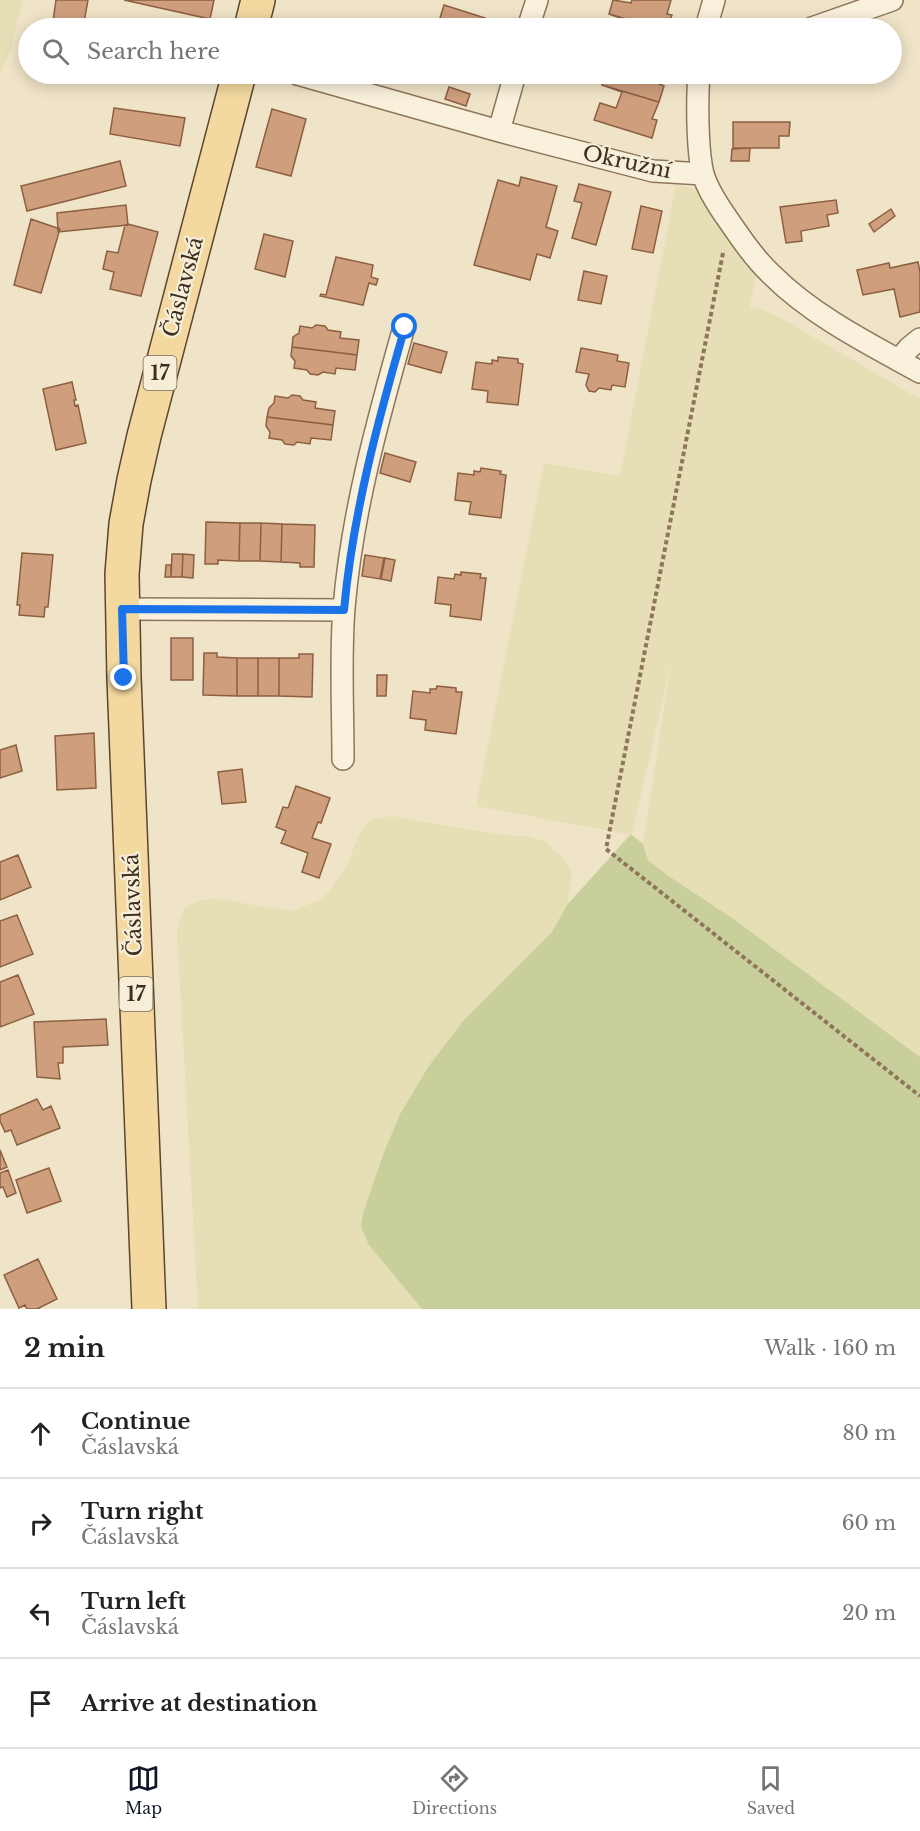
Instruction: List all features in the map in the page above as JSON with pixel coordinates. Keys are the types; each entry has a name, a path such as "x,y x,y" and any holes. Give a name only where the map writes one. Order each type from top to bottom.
{"main road":[{"path":"254,18 258,0"},
{"name":"Čáslavská","path":"149,1309 122,609 126,524 136,469 236,84"}],"street":[{"path":"531,18 537,0"},
{"path":"709,18 714,0"},
{"path":"841,18 892,0"},
{"name":"Okružní","path":"332,84 653,171 703,174"},
{"path":"499,131 512,84"},
{"path":"699,84 703,174 714,201 757,259 782,283 838,325 920,372"},
{"path":"343,759 344,610 354,536 376,426 405,327"},
{"path":"899,360 920,339"},
{"path":"122,609 344,610"}],"path":[{"path":"729,222 606,849 920,1096"}],"shaded area":[{"path":"0,0 23,0 11,48 0,74"},
{"path":"676,185 698,189 757,272 749,310 758,308 779,317 920,399 920,1057 735,920 648,860 643,844 672,658 632,835 476,806 544,463 620,476"},
{"path":"392,816 458,828 528,836 544,841 566,861 572,873 567,905 552,932 463,1021 428,1067 400,1114 363,1213 369,1245 422,1309 198,1309 177,932 180,918 186,907 201,900 218,899 291,911 319,900 329,891 346,867 361,830 372,819"}],"green space":[{"path":"630,835 643,844 648,860 667,875 735,920 920,1057 920,1309 422,1309 369,1245 361,1227 363,1213 400,1114 428,1067 463,1021 552,932 567,905"}],"building":[{"path":"56,0 88,0 85,18 53,18"},
{"path":"124,0 214,0 210,18"},
{"path":"613,0 631,3 632,0 671,0 667,14 672,15 671,18 623,18 609,14"},
{"path":"444,5 485,18 440,18"},
{"path":"659,84 664,86 659,102 602,85"},
{"path":"602,85 659,102 652,119 657,120 652,138 594,120 600,103 616,108 622,92"},
{"path":"449,87 470,94 466,106 445,99"},
{"path":"114,108 185,118 180,146 110,134"},
{"path":"272,109 306,119 291,176 256,167"},
{"path":"733,122 790,122 789,136 779,136 779,148 733,148"},
{"path":"750,148 749,161 731,161 732,149"},
{"path":"120,161 126,186 27,211 21,186"},
{"path":"521,177 557,186 546,227 558,231 550,258 537,254 530,280 474,265 498,180 519,186"},
{"path":"579,184 611,192 596,245 572,238 582,203 574,201"},
{"path":"836,200 838,213 827,215 829,226 801,231 802,241 786,243 780,207"},
{"path":"126,205 128,225 58,232 57,213"},
{"path":"641,206 662,211 653,253 632,249"},
{"path":"891,209 895,216 874,232 869,224"},
{"path":"31,219 60,229 41,293 14,285"},
{"path":"125,225 158,232 141,296 110,289 114,272 103,269 107,251 118,253"},
{"path":"264,234 293,241 285,277 255,269"},
{"path":"336,257 373,265 371,277 378,279 376,285 369,283 363,305 320,296 321,294 326,295"},
{"path":"918,262 920,312 900,317 894,289 863,295 857,270 889,263 890,268"},
{"path":"584,271 607,276 601,304 578,300"},
{"path":"316,325 341,332 340,338 359,340 357,355 292,347 293,337 299,333 300,326 312,328"},
{"path":"414,343 447,352 441,373 408,364"},
{"path":"292,347 357,355 355,370 336,368 335,374 323,372 318,375 310,374 307,370 294,368 295,361 291,356"},
{"path":"581,348 618,355 617,361 629,363 625,387 612,385 611,390 599,388 595,392 589,391 586,385 589,374 576,372"},
{"path":"498,357 518,359 518,363 523,364 518,405 487,402 488,391 472,389 476,362 492,364 492,360 498,361"},
{"path":"72,382 75,406 78,405 86,443 56,450 43,389"},
{"path":"292,395 316,402 315,408 335,411 333,425 267,417 275,396 288,398"},
{"path":"267,417 333,425 331,440 311,438 310,444 297,442 294,445 285,444 282,440 269,438 270,432 266,426"},
{"path":"385,453 416,462 410,482 380,473"},
{"path":"481,468 501,471 500,474 506,475 501,518 469,514 471,502 455,500 458,473 474,475 474,471 480,472"},
{"path":"206,522 240,523 239,561 218,560 218,564 205,564"},
{"path":"240,523 261,523 260,561 239,561"},
{"path":"261,523 282,524 281,562 260,561"},
{"path":"282,524 315,525 314,567 300,567 300,563 281,562"},
{"path":"22,553 53,555 48,607 45,607 44,617 19,615 20,605 17,605"},
{"path":"172,554 183,554 182,577 171,577"},
{"path":"183,554 194,555 193,578 182,577"},
{"path":"365,555 384,558 380,579 362,576"},
{"path":"385,558 395,560 391,581 381,579"},
{"path":"166,565 171,565 171,577 165,577"},
{"path":"461,572 481,574 480,578 486,578 481,620 450,616 451,605 435,603 438,577 454,579 455,574 461,575"},
{"path":"171,638 193,638 193,680 171,680"},
{"path":"204,653 217,653 217,657 237,658 237,696 203,695"},
{"path":"299,654 313,654 312,697 279,696 279,658 299,658"},
{"path":"237,658 258,658 258,696 237,696"},
{"path":"258,658 279,658 279,696 258,696"},
{"path":"377,675 387,675 386,696 377,696"},
{"path":"437,686 456,688 456,692 462,692 456,734 425,730 426,720 410,718 413,691 430,693 430,689 436,689"},
{"path":"94,733 96,788 57,790 55,736"},
{"path":"16,745 22,771 0,778 0,750"},
{"path":"242,769 246,802 222,804 218,772"},
{"path":"296,786 330,798 321,823 318,822 312,838 331,844 319,878 302,872 308,853 281,843 286,831 276,827 283,807 288,808"},
{"path":"18,855 31,887 0,900 0,862"},
{"path":"17,915 33,954 0,967 0,921"},
{"path":"18,975 34,1014 0,1027 0,982"},
{"path":"106,1019 108,1045 63,1047 63,1063 58,1063 60,1079 37,1077 34,1022"},
{"path":"37,1099 43,1110 51,1106 60,1128 17,1145 11,1130 5,1132 0,1115"},
{"path":"0,1150 7,1167 0,1170"},
{"path":"49,1168 61,1201 27,1213 16,1180"},
{"path":"8,1170 16,1193 7,1197 3,1187 0,1188 0,1173"},
{"path":"38,1259 57,1299 37,1309 27,1309 25,1305 19,1308 4,1275"}],"route":[{"path":"124,678 122,609 344,610 346,585 364,481 376,426 405,327"}]}
